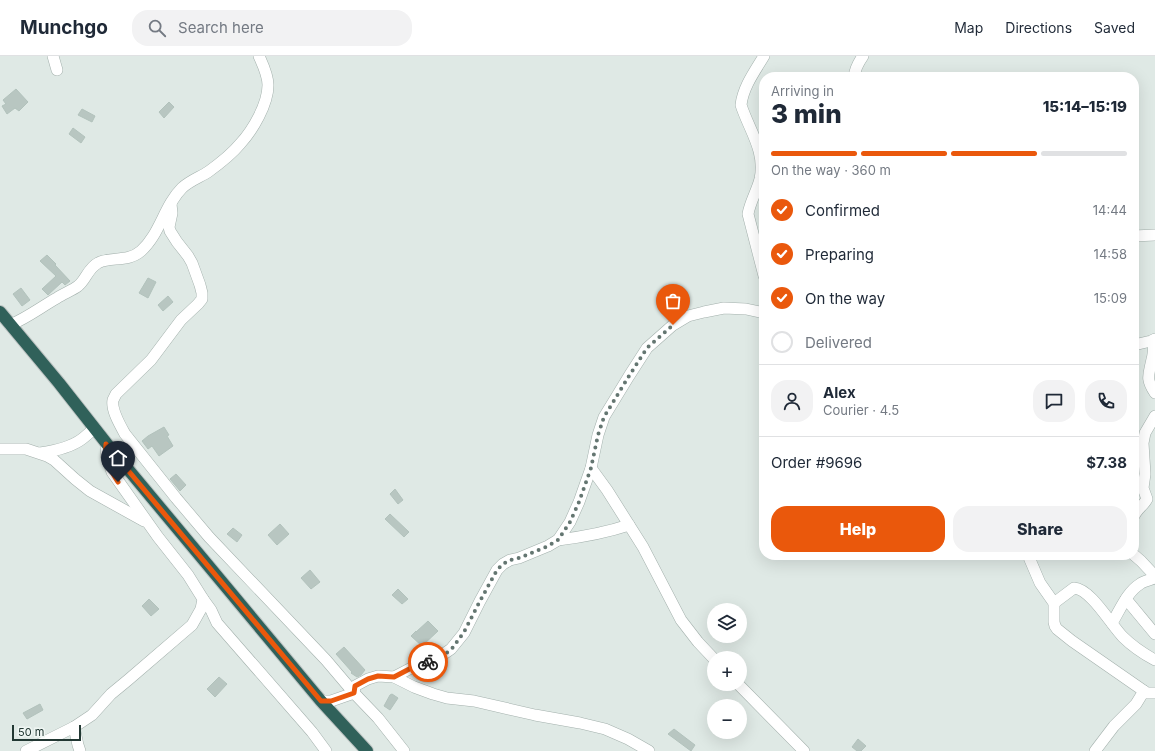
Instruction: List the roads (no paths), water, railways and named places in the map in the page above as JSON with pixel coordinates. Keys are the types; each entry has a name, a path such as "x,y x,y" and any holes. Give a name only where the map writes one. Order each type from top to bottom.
{"highway":[{"path":"0,312 59,383 106,444 321,701 367,751"}],"street":[{"path":"53,56 57,70"},
{"path":"10,325 22,320 78,286 92,268 98,263 133,257 141,251 156,233 175,197 184,186 206,173 240,145 256,121 267,96 267,76 259,56"},
{"path":"759,148 741,105 742,98 748,85 764,56"},
{"path":"855,72 862,56"},
{"path":"759,181 749,207 748,214 759,257"},
{"path":"171,204 172,213 169,227 170,231 192,263 200,285 202,299 181,320 152,360 116,394 113,400 115,413 125,434 209,537 326,660 378,718 404,751"},
{"path":"1139,236 1155,235"},
{"path":"558,540 570,522 579,502 591,468 598,435 604,417 647,348 673,325 688,316 724,308 746,309 759,312"},
{"path":"1139,344 1154,339 1149,380 1155,392"},
{"path":"1139,509 1147,499 1143,488 1145,474 1143,443 1145,433 1155,416"},
{"path":"40,453 72,445 81,440 94,428"},
{"path":"106,444 106,455 112,472 147,523 192,580 211,610 217,623 312,732 326,751"},
{"path":"0,449 26,449 40,453 54,460 75,480 90,491 147,523"},
{"path":"591,468 607,490 643,547 681,620 707,652"},
{"path":"394,677 415,666 435,660 451,650 464,632 497,570 503,564 548,546 558,540 596,534 629,525"},
{"path":"1112,623 1135,587 1155,577 1139,559"},
{"path":"1030,560 1040,583 1054,603 1054,622 1057,630 1147,693 1155,693"},
{"path":"1054,603 1074,588 1077,588 1089,596 1112,623 1116,630 1129,643 1155,660"},
{"path":"192,625 201,610 203,599"},
{"path":"1126,599 1155,634"},
{"path":"26,751 74,727 92,715 111,694 192,625 197,622 211,621 217,623"},
{"path":"354,693 355,686 368,679 378,676 394,677 427,692 447,698 474,701 535,716 580,723 605,729 628,739 649,751"},
{"path":"745,691 804,751"},
{"path":"1095,751 1114,726 1136,704 1144,691"},
{"path":"321,701 331,701 354,693"},
{"path":"74,727 80,751"}]}
